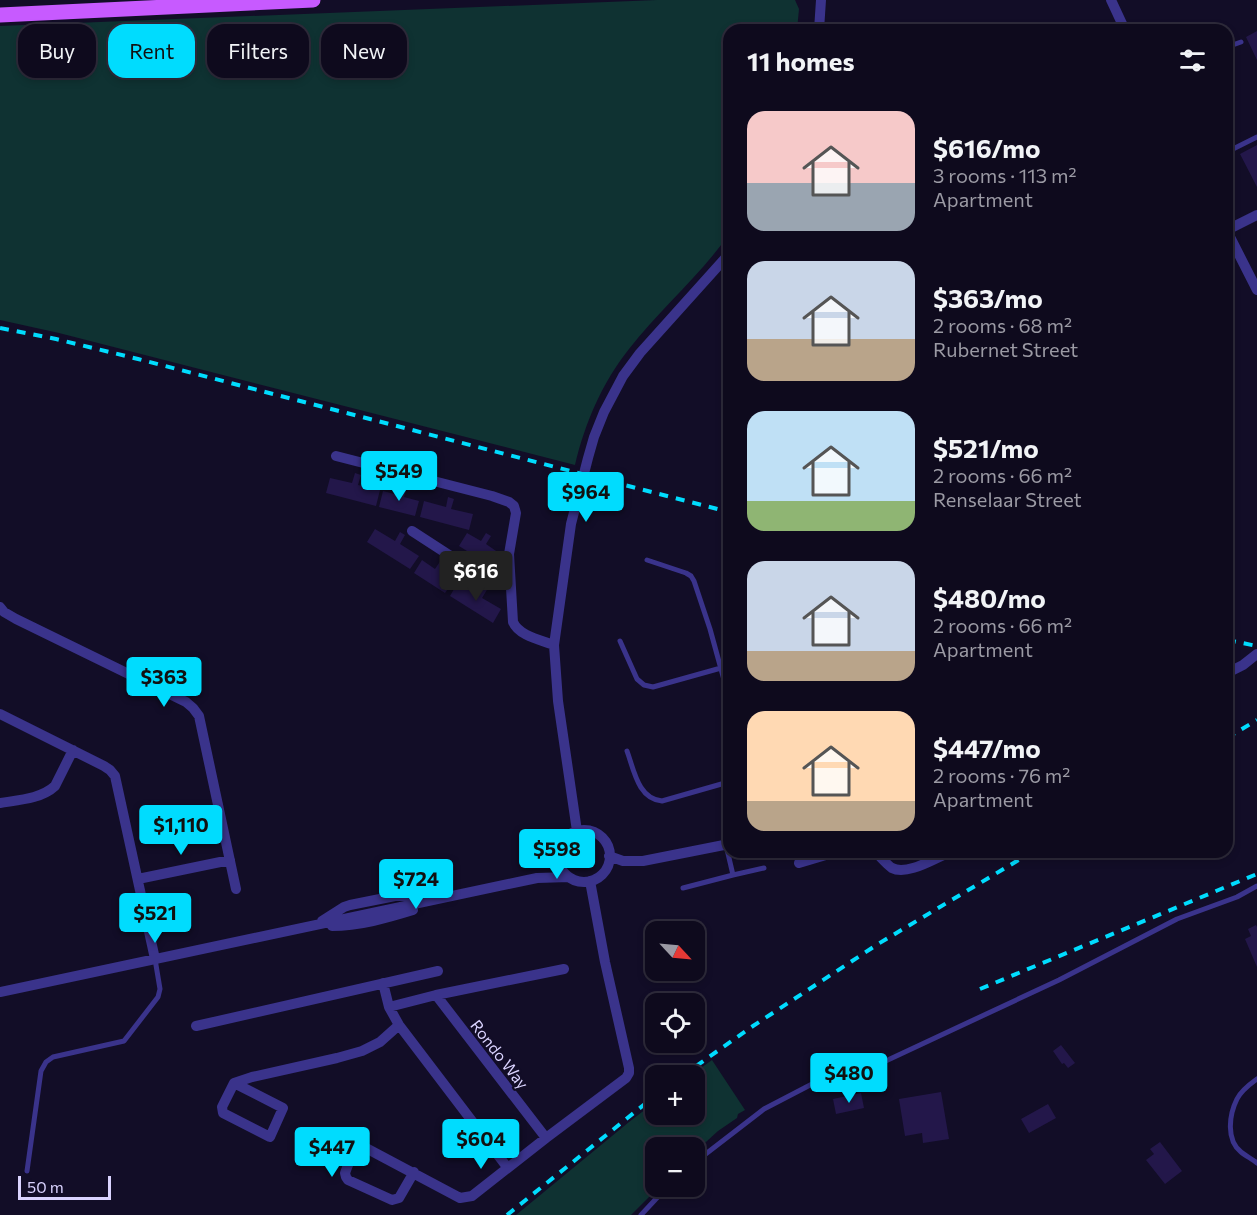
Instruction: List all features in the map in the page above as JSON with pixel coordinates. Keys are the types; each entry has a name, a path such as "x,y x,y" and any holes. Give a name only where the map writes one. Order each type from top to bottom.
{"main road":[{"path":"0,15 313,0"}],"street":[{"path":"819,24 821,0"},
{"path":"1111,0 1122,24"},
{"path":"1233,227 1257,215"},
{"path":"1233,242 1257,290"},
{"path":"577,831 558,701 554,645 571,524 594,437 623,376 639,353 723,261"},
{"path":"336,456 492,496 514,506 516,513 509,554 513,622 522,632 554,645"},
{"path":"412,531 487,578 494,581 510,580"},
{"path":"0,606 4,612 16,619 186,702 193,708 199,716 236,889"},
{"path":"1233,671 1257,654"},
{"path":"0,714 104,766 115,776 155,959"},
{"path":"0,803 39,795 50,790 55,786 73,750"},
{"path":"577,831 591,831 606,843 609,856 606,869 590,881 577,881 561,869 559,849 566,838 577,831"},
{"path":"609,856 623,861 643,861 723,845"},
{"path":"799,863 816,858"},
{"path":"881,858 898,871 907,871 936,858"},
{"path":"537,878 559,859"},
{"path":"138,879 230,860"},
{"path":"0,992 537,878 569,877"},
{"path":"414,1172 399,1198 392,1200 348,1180 345,1173 356,1149 364,1147 414,1172 460,1198 472,1196 626,1078 629,1068 605,962 590,881"},
{"path":"389,1006 564,969"},
{"path":"196,1026 438,971"},
{"path":"383,983 389,1006 399,1025 507,1167"},
{"name":"Rondo Way","path":"436,995 546,1138"},
{"path":"234,1083 283,1108 270,1137 223,1113 222,1107 234,1083 362,1051 380,1042 399,1025"}],"lane":[{"path":"1233,45 1241,42"},
{"path":"1233,149 1257,137"},
{"path":"647,560 686,573 694,581 723,676"},
{"path":"620,640 637,679 644,685 653,687 721,668"},
{"path":"627,751 638,783 647,795 656,801 723,782"},
{"path":"730,858 733,875"},
{"path":"683,888 764,868"},
{"path":"705,1155 764,1109 814,1083 875,1066 1059,980 1177,919 1237,897 1257,886"},
{"path":"27,1171 41,1071 46,1062 54,1057 124,1041 158,998 160,989 155,959"},
{"path":"1257,1079 1238,1097 1232,1111 1230,1126 1232,1139 1239,1151 1257,1163"},
{"path":"640,1215 657,1197"}],"green space":[{"path":"657,0 795,0 799,9 798,24 723,24 723,242 619,362 596,404 575,465 59,333 0,320 0,26 18,25 18,78 96,78 96,24 51,24"},
{"path":"712,1060 745,1110 705,1143 705,1137 645,1137 645,1197 649,1197 631,1215 516,1215 645,1110 645,1125 705,1125 705,1065"}],"building":[{"path":"1257,31 1257,60 1246,37"},
{"path":"1257,145 1257,187 1240,154"},
{"path":"355,473 361,475 358,485 380,490 376,506 326,493 330,478 352,483"},
{"path":"401,485 407,487 404,497 419,501 415,516 379,507 383,491 398,495"},
{"path":"448,497 454,499 451,509 473,514 469,530 420,517 424,501 446,507"},
{"path":"375,529 395,541 400,532 405,535 400,544 419,556 410,569 367,542"},
{"path":"467,533 481,541 486,533 491,536 486,544 499,553 491,566 459,546"},
{"path":"422,560 435,569 441,560 446,563 441,572 454,580 445,593 414,573"},
{"path":"458,582 477,594 483,585 488,588 482,598 501,609 493,623 450,596"},
{"path":"1256,925 1257,967 1245,939 1251,936 1248,929"},
{"path":"1061,1045 1075,1063 1068,1068 1064,1063 1062,1064 1053,1051"},
{"path":"941,1092 949,1139 923,1143 922,1133 905,1136 899,1099"},
{"path":"861,1093 864,1108 836,1114 833,1099"},
{"path":"1048,1104 1056,1118 1029,1133 1021,1119"},
{"path":"1160,1142 1182,1171 1165,1184 1146,1160 1154,1154 1150,1149"}],"railway":[{"path":"0,328 138,359 723,510"},
{"path":"1233,641 1257,646"},
{"path":"1233,734 1257,720"},
{"path":"698,1065 878,944 1022,858"},
{"path":"980,989 1257,874"},
{"path":"507,1215 645,1104"}]}
